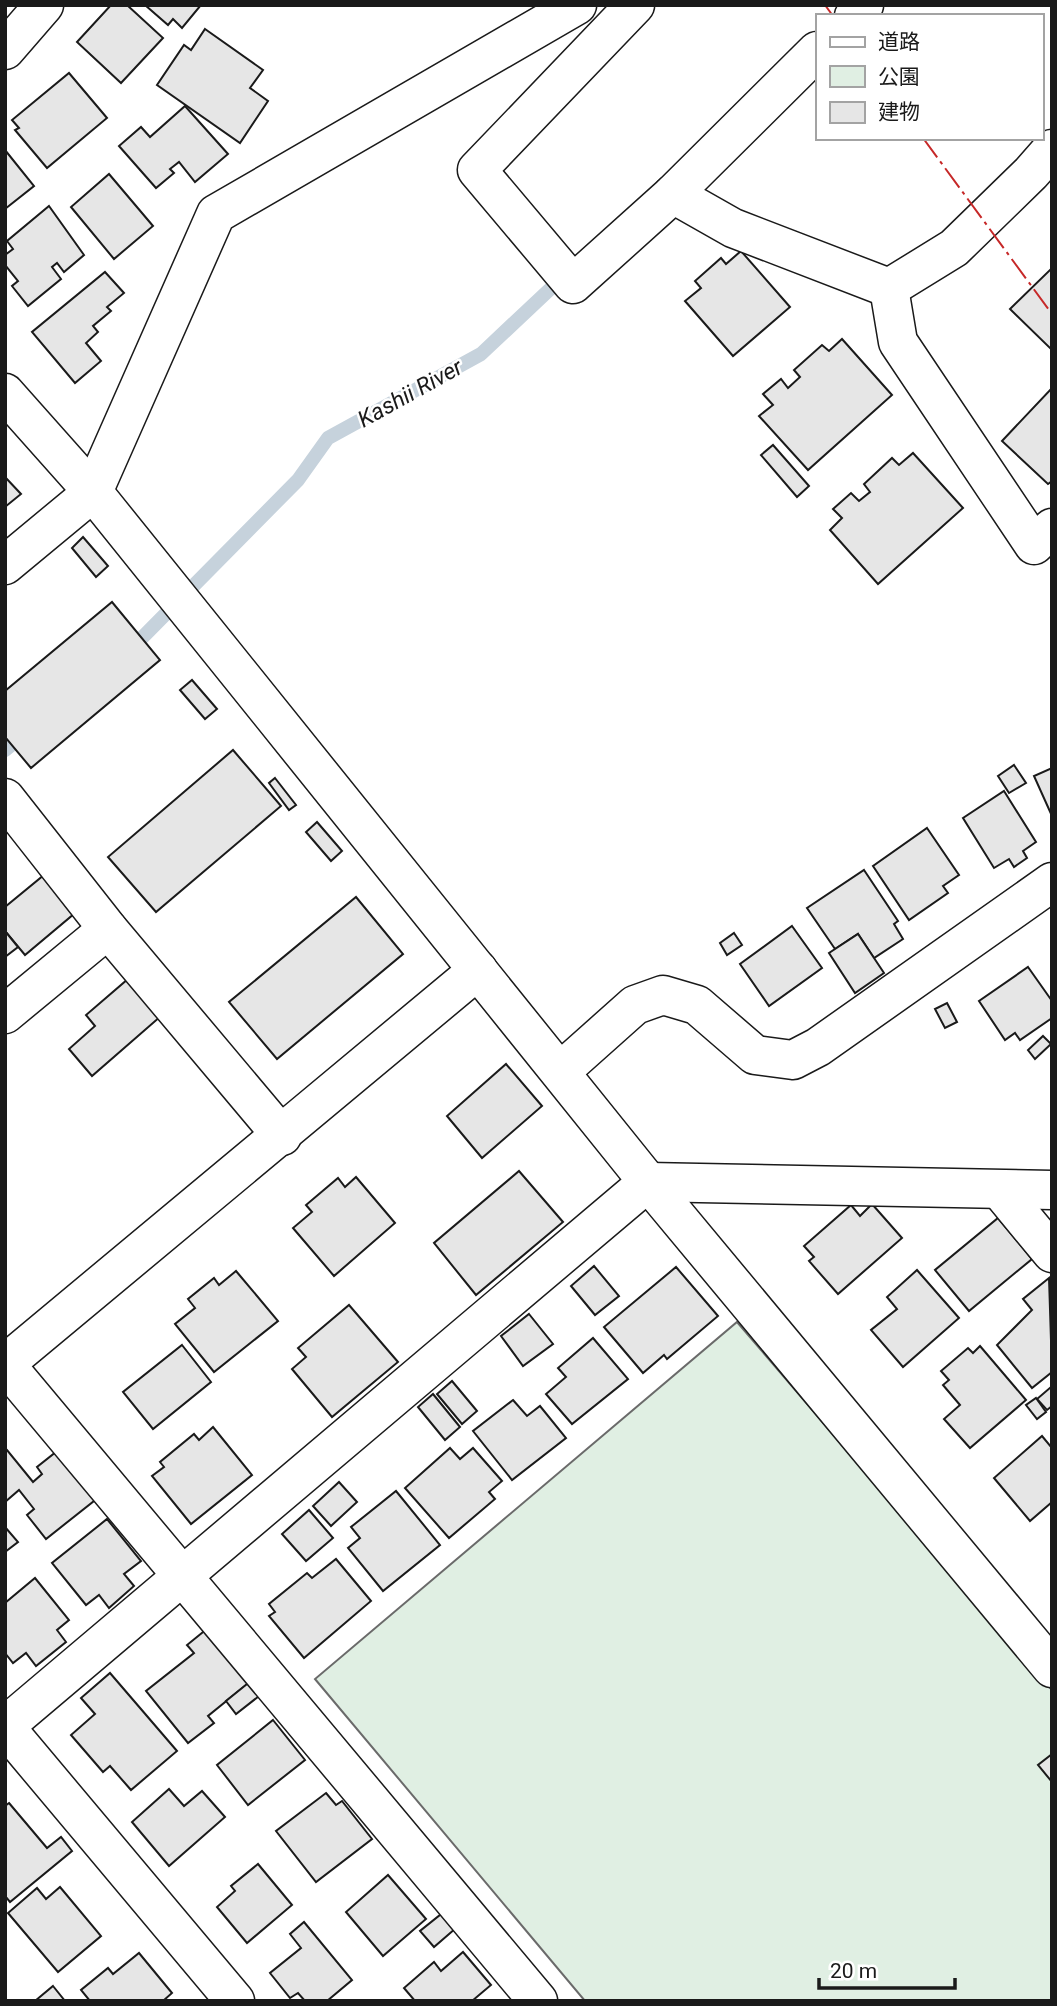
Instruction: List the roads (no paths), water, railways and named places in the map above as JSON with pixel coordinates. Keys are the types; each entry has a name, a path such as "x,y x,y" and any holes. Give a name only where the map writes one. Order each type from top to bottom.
{"street":[{"path":"5,50 44,5"},
{"path":"5,565 93,492 216,214 577,5"},
{"path":"635,5 477,170 573,284 673,194 816,52"},
{"path":"889,288 954,248 1052,149"},
{"path":"673,194 733,228 889,288"},
{"path":"889,288 898,342 1034,545 1052,528"},
{"path":"5,393 93,492 561,1070 648,1182 1052,1668"},
{"path":"5,798 108,929 282,1136"},
{"path":"561,1070 635,1005 663,995 697,1005 755,1055 793,1060 818,1047 1052,882"},
{"path":"5,1014 108,929"},
{"path":"478,970 282,1136 5,1364 538,2001"},
{"path":"235,2001 5,1727 648,1182 1052,1191"},
{"path":"1000,1190 1052,1253"}],"waterway":[{"name":"Kashii River","path":"129,651 298,480 328,438 481,354 565,275"},
{"name":"Kashii River","path":"5,750 26,733"}]}
